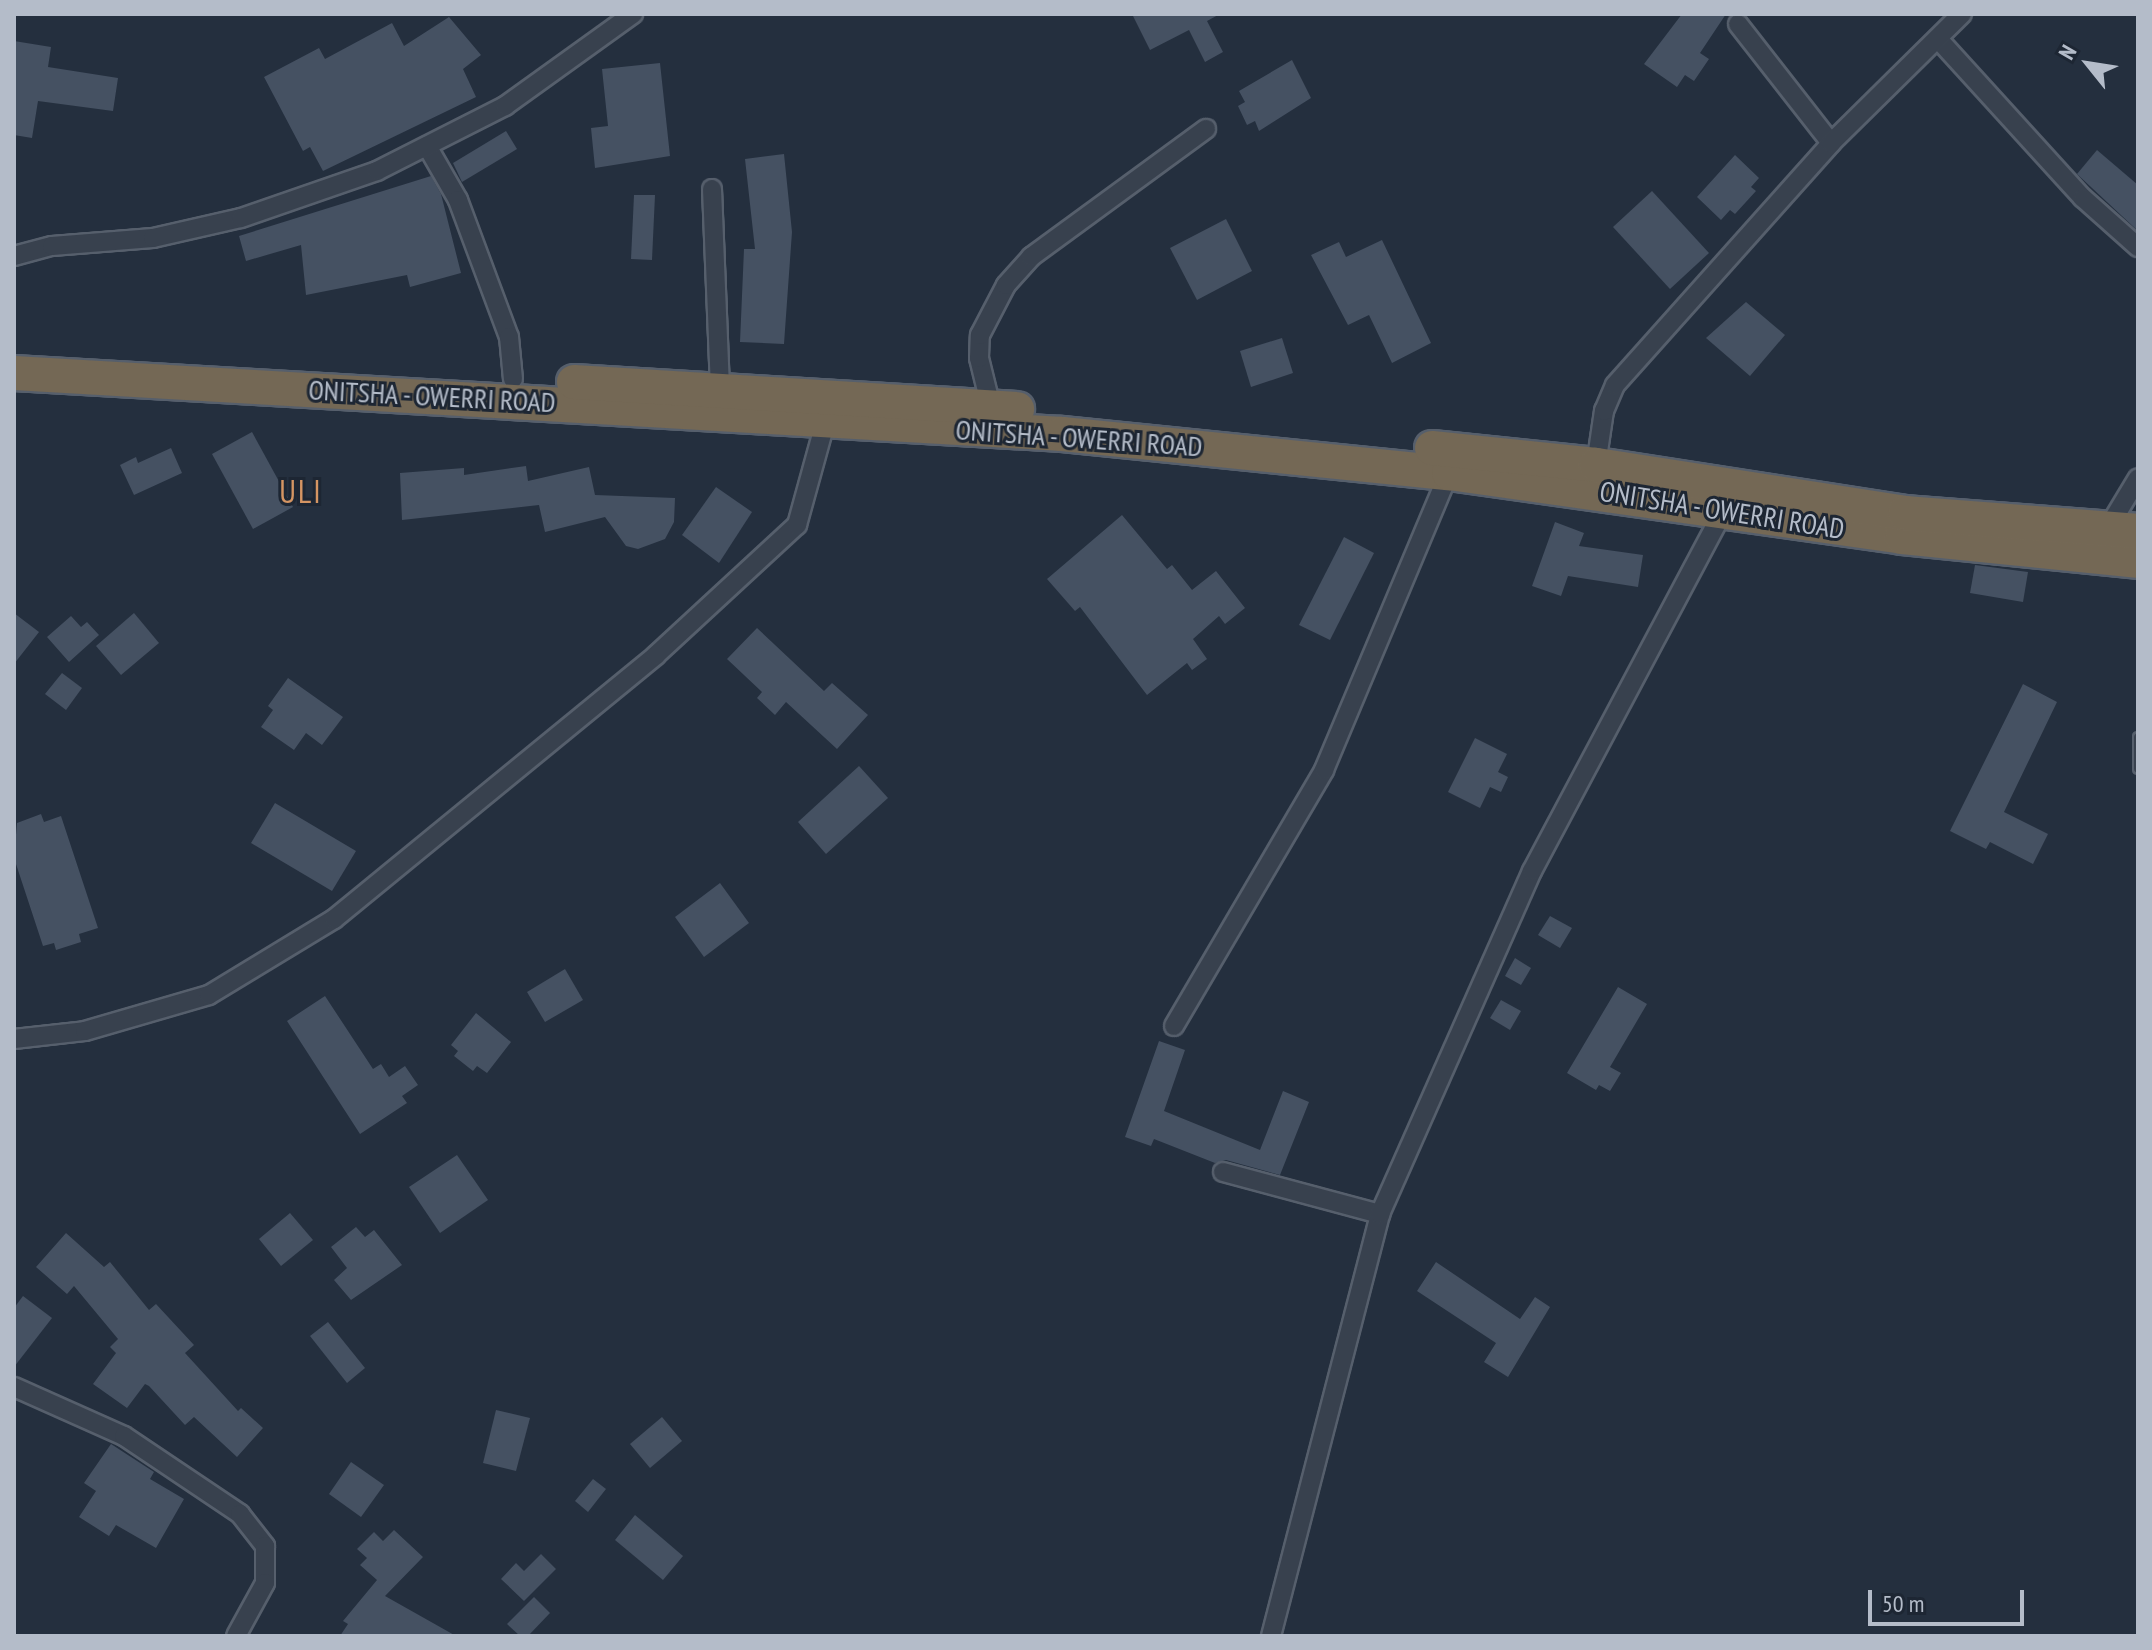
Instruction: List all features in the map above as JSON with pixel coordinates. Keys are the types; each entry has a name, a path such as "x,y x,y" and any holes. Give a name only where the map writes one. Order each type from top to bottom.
{"highway":[{"name":"ONITSHA - OWERRI ROAD","path":"14,351 720,388 991,407 1596,465 1905,513 2123,530"},
{"name":"ONITSHA - OWERRI ROAD","path":"14,373 1062,434 1449,473 1902,537 2138,561"}],"street":[{"path":"14,256 52,246 153,238 241,218 377,171 505,106 633,14"},
{"path":"1596,465 1604,411 1615,385 1831,143 1940,41 1962,14"},
{"path":"1738,24 1831,143"},
{"path":"1940,41 2083,198 2138,247"},
{"path":"991,407 979,358 980,335 1006,285 1031,257 1206,129"},
{"path":"427,146 458,200 509,337 513,379"},
{"path":"712,189 720,388"},
{"path":"14,1039 85,1031 209,995 334,919 656,655 797,525 826,420"},
{"path":"1174,1026 1324,770 1449,473"},
{"path":"2123,530 2138,478"},
{"path":"1271,1636 1380,1214 1532,871 1724,510"},
{"path":"1223,1172 1380,1214"},
{"path":"14,1387 124,1436 240,1514 265,1546 265,1583 236,1636"}],"lane":[{"path":"2138,737 2138,768"}],"building":[{"path":"1132,14 1220,14 1207,21 1223,52 1205,62 1189,30 1150,50"},
{"path":"1682,14 1726,14 1700,53 1709,59 1694,81 1685,75 1677,87 1644,64"},
{"path":"449,17 481,55 463,69 476,97 323,171 310,147 303,151 264,77 319,48 325,59 392,23 404,46"},
{"path":"14,41 51,47 48,67 118,78 113,111 38,101 32,138 14,135"},
{"path":"1292,60 1311,98 1259,131 1255,121 1247,125 1238,106 1245,102 1239,91"},
{"path":"660,63 670,156 595,168 591,128 608,126 602,69"},
{"path":"506,131 517,149 462,182 453,163"},
{"path":"2097,150 2138,185 2138,231 2077,174"},
{"path":"784,154 792,232 784,344 740,342 744,249 755,249 745,159"},
{"path":"1735,155 1759,178 1751,187 1756,191 1735,214 1730,210 1721,220 1697,197"},
{"path":"431,176 441,194 461,273 410,287 407,275 306,295 301,245 246,261 239,236"},
{"path":"1652,191 1709,253 1670,289 1613,227"},
{"path":"634,195 655,195 652,260 631,259"},
{"path":"1226,219 1252,271 1197,300 1170,248"},
{"path":"1382,240 1431,343 1392,363 1369,315 1348,325 1311,255 1339,242 1346,257"},
{"path":"1746,302 1785,335 1750,376 1706,338"},
{"path":"1282,338 1293,373 1251,387 1240,351"},
{"path":"252,432 293,507 253,529 212,454"},
{"path":"171,448 182,473 134,495 120,465 136,457 138,463"},
{"path":"526,466 528,481 589,467 595,495 675,498 674,522 665,539 638,549 626,546 605,517 545,532 539,505 402,520 400,473 464,468 464,475"},
{"path":"716,487 752,512 719,563 682,535"},
{"path":"1122,515 1167,569 1172,565 1192,590 1216,571 1245,608 1225,624 1219,616 1193,639 1207,659 1192,670 1187,663 1147,695 1080,607 1075,611 1047,579"},
{"path":"1555,522 1584,533 1579,546 1643,555 1638,587 1568,576 1561,596 1532,586"},
{"path":"1344,537 1374,553 1330,640 1299,625"},
{"path":"1975,565 2028,572 2023,602 1970,593"},
{"path":"14,613 39,632 14,664"},
{"path":"134,613 159,643 121,675 96,646"},
{"path":"71,616 81,627 87,622 99,635 69,662 47,637"},
{"path":"757,628 824,691 832,683 868,715 837,749 786,702 775,715 757,698 762,692 727,659"},
{"path":"62,673 82,688 66,710 45,694"},
{"path":"288,678 343,717 322,745 306,733 294,750 261,727 273,710 268,706"},
{"path":"2023,684 2057,702 2004,812 2048,834 2033,864 1990,842 1986,849 1950,831"},
{"path":"1475,738 1507,754 1498,772 1508,777 1501,792 1490,787 1480,808 1448,792"},
{"path":"859,766 888,798 826,854 798,822"},
{"path":"275,803 356,851 332,891 251,843"},
{"path":"41,814 44,822 61,816 98,928 79,934 81,942 56,950 54,943 43,946 14,858 17,823"},
{"path":"720,883 749,923 704,957 675,917"},
{"path":"1550,916 1572,928 1560,948 1538,935"},
{"path":"1515,958 1531,968 1521,985 1505,976"},
{"path":"565,969 583,1000 545,1022 527,992"},
{"path":"1618,987 1647,1004 1610,1067 1621,1073 1610,1091 1599,1085 1596,1090 1567,1073"},
{"path":"325,996 373,1069 381,1064 389,1077 405,1066 418,1085 402,1096 407,1103 360,1134 287,1021"},
{"path":"1501,1000 1521,1011 1510,1030 1490,1018"},
{"path":"476,1013 511,1042 487,1073 477,1066 473,1071 454,1056 458,1051 451,1045"},
{"path":"1159,1041 1185,1050 1164,1111 1260,1150 1283,1091 1309,1102 1280,1175 1226,1160 1215,1163 1154,1139 1151,1146 1125,1137"},
{"path":"457,1155 488,1200 440,1233 409,1187"},
{"path":"290,1213 313,1240 281,1266 259,1239"},
{"path":"356,1227 365,1237 374,1230 402,1265 351,1300 334,1280 347,1268 331,1247"},
{"path":"66,1233 104,1267 110,1262 149,1310 156,1304 194,1345 185,1353 238,1411 241,1408 263,1428 237,1457 194,1417 185,1425 149,1386 145,1384 127,1408 93,1384 116,1353 110,1347 118,1339 74,1286 67,1294 36,1267"},
{"path":"1436,1262 1520,1319 1535,1297 1550,1307 1508,1377 1484,1362 1496,1343 1417,1291"},
{"path":"23,1296 52,1318 14,1367 14,1308"},
{"path":"328,1322 365,1368 347,1383 310,1336"},
{"path":"496,1410 530,1418 516,1471 483,1463"},
{"path":"662,1417 682,1441 650,1468 630,1444"},
{"path":"111,1444 154,1472 150,1479 184,1499 156,1548 116,1525 109,1536 79,1517 96,1491 84,1483"},
{"path":"351,1462 384,1485 361,1517 329,1494"},
{"path":"593,1479 606,1489 588,1512 575,1501"},
{"path":"635,1515 683,1556 663,1580 615,1540"},
{"path":"394,1530 423,1557 385,1596 456,1636 340,1636 348,1624 343,1621 377,1580 360,1565 367,1558 357,1549 374,1532 383,1541"},
{"path":"541,1554 556,1569 524,1601 501,1579 516,1563 524,1571"},
{"path":"534,1597 550,1613 528,1636 520,1636 507,1624"}],"district":[{"name":"ULI","path":"301,491"}]}
